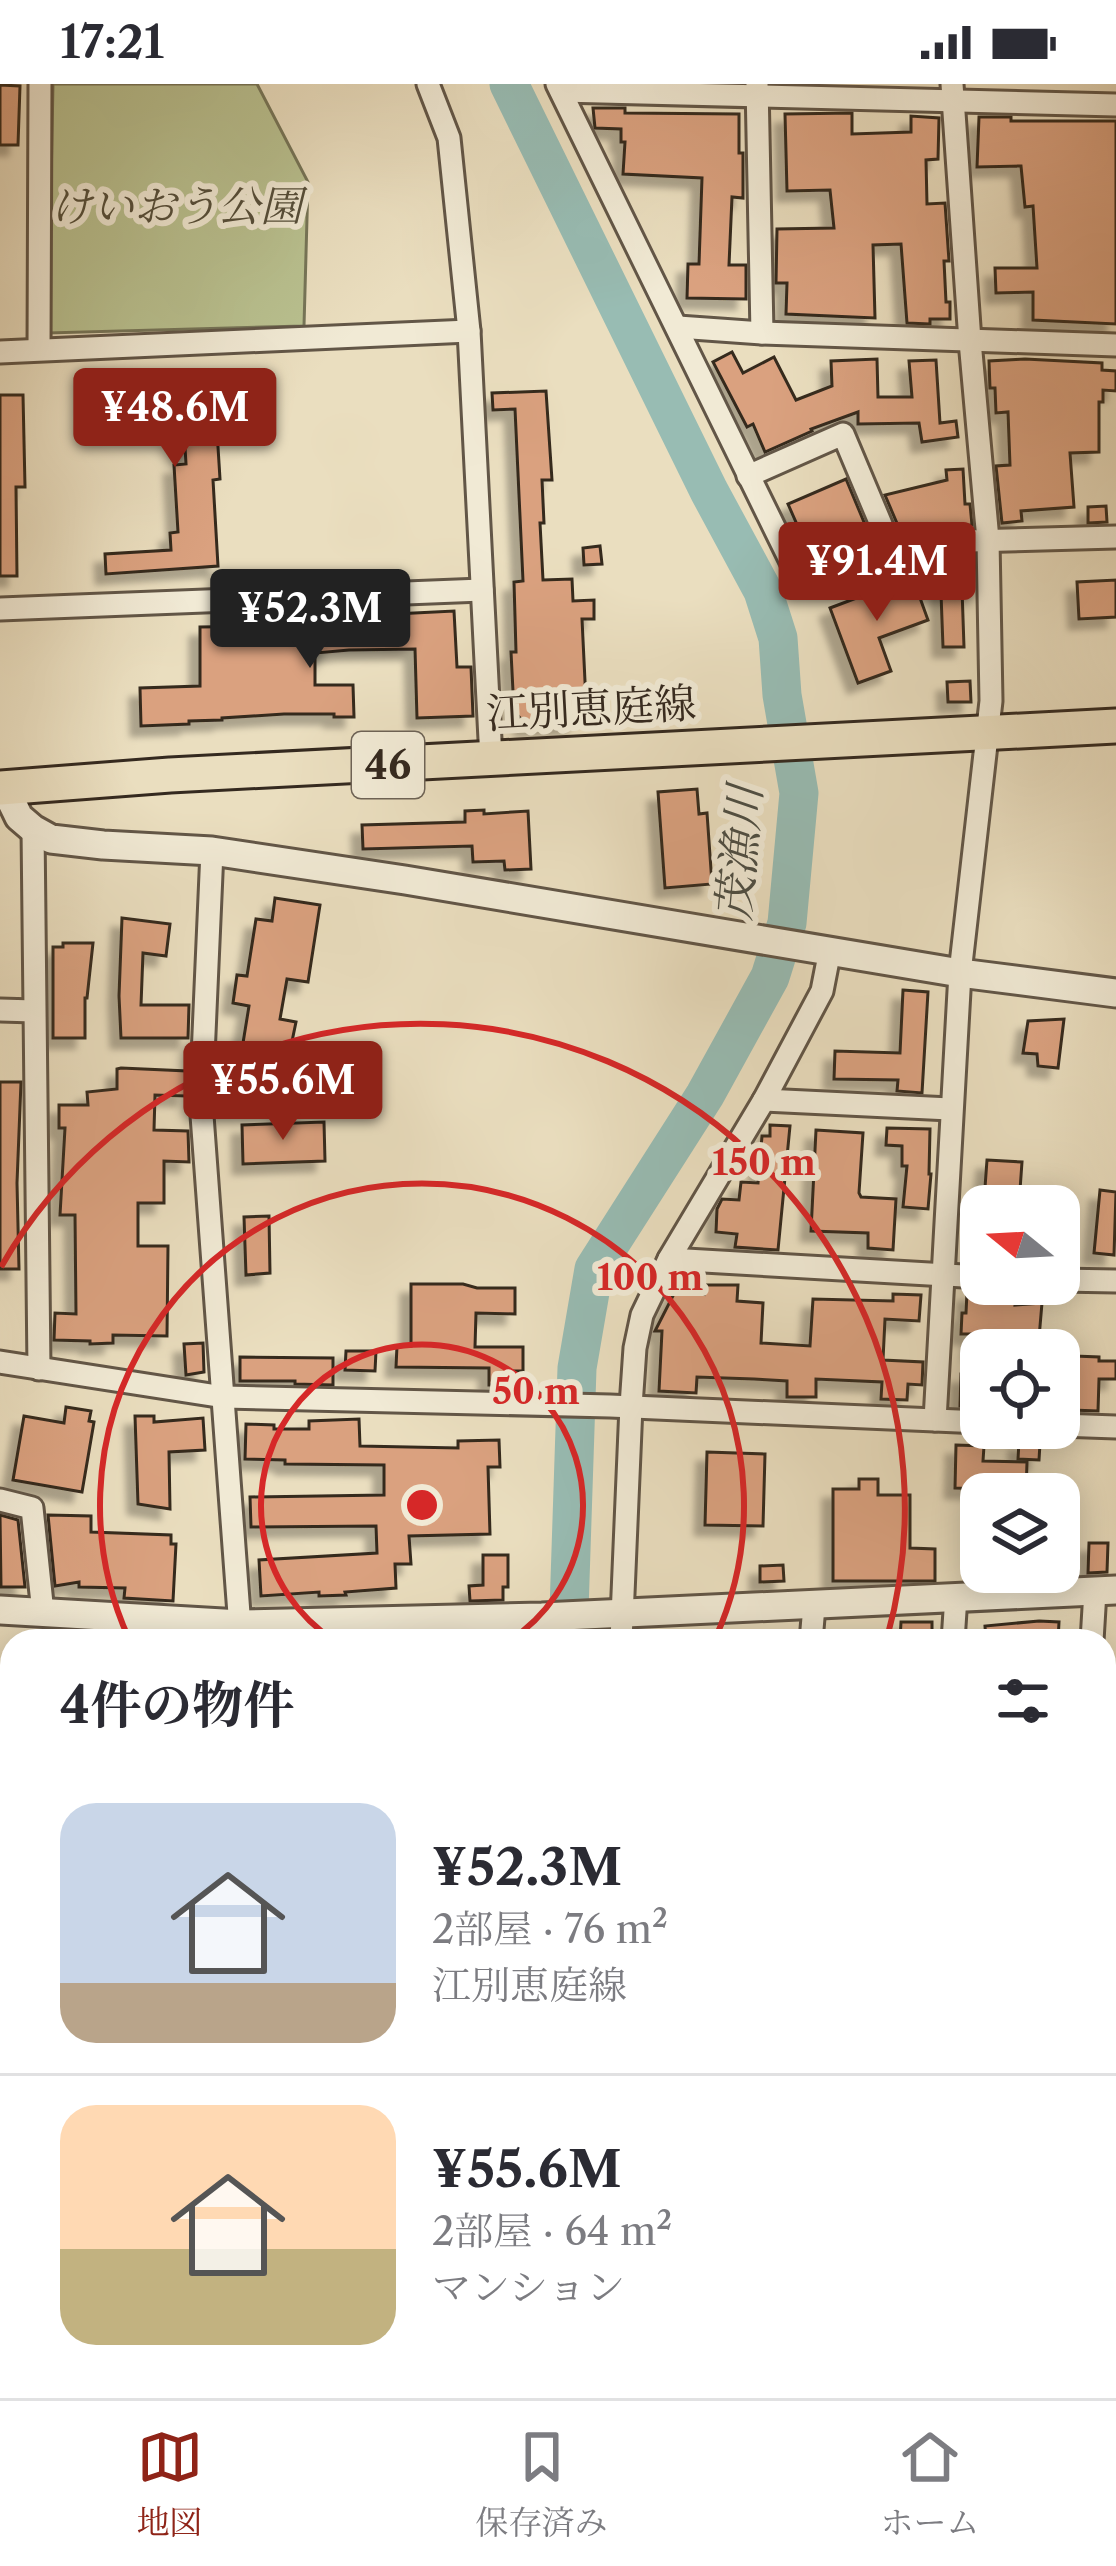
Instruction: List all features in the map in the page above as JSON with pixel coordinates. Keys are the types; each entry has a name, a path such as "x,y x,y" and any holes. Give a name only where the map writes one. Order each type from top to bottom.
{"main road":[{"name":"江別恵庭線","path":"3,788 1116,726"}],"street":[{"path":"40,84 40,349"},
{"path":"428,84 449,138 469,331 491,759"},
{"path":"1116,105 953,93 559,88 798,576 812,585 827,586 892,553 932,542 1116,537"},
{"path":"757,89 763,333"},
{"path":"935,1420 959,973 992,700 988,541 953,93"},
{"path":"678,327 1116,345"},
{"path":"0,352 469,331"},
{"path":"748,476 843,434 892,553"},
{"path":"0,609 482,590"},
{"path":"3,788 19,817 33,829 72,842 212,851 959,973 1116,993"},
{"path":"33,829 39,1369"},
{"path":"212,851 201,1102 241,1629"},
{"path":"615,1629 608,1613 620,1406 642,1316 669,1259 822,992 819,949"},
{"path":"0,1010 34,1011"},
{"path":"764,1100 950,1108"},
{"path":"669,1259 960,1276"},
{"path":"1080,1280 1116,1281"},
{"path":"0,1362 224,1396 960,1421"},
{"path":"1080,1426 1116,1427"},
{"path":"0,1500 32,1508 43,1613"},
{"path":"321,1629 1106,1590 1095,1629"},
{"path":"954,1629 956,1596"},
{"path":"812,1629 814,1606"},
{"path":"0,1610 201,1629"}],"green space":[{"name":"けいおう公園","path":"53,84 257,84 308,182 304,326 48,333"}],"building":[{"path":"0,85 20,86 18,145 0,145"},
{"path":"593,108 625,108 625,113 739,114 743,198 732,197 729,265 746,265 746,299 687,298 688,264 699,264 702,178 623,174 621,129 595,128"},
{"path":"852,113 852,134 911,132 911,116 939,118 938,159 926,160 927,204 945,203 950,319 907,323 901,244 873,245 875,318 786,314 787,283 776,283 777,229 834,228 830,190 787,191 785,114"},
{"path":"979,117 1116,121 1116,324 1033,320 1033,292 996,293 995,268 1037,268 1033,206 1025,207 1021,166 977,167"},
{"path":"732,352 743,373 774,357 796,400 832,386 831,361 877,359 878,397 912,397 909,361 936,360 940,423 956,421 958,437 922,442 919,423 858,424 858,412 765,452 753,424 747,427 713,362"},
{"path":"989,361 1102,363 1102,370 1116,371 1116,391 1103,390 1103,402 1099,402 1099,452 1070,453 1074,507 1021,511 1022,521 1002,523 996,466 1010,465 1008,412 996,413"},
{"path":"159,373 159,387 214,383 220,479 213,480 218,566 106,574 105,554 171,550 170,533 178,532 174,465 186,464 183,415 174,416 173,404 91,406 91,375"},
{"path":"546,391 552,480 542,480 543,580 572,579 573,601 594,600 594,619 582,619 586,702 575,724 527,726 514,711 511,652 516,652 514,582 523,581 515,409 493,410 492,393"},
{"path":"0,395 23,395 25,487 16,487 17,576 0,576"},
{"path":"963,469 972,525 930,527 902,535 885,495 947,480 946,470"},
{"path":"846,479 874,546 863,551 853,528 820,542 833,566 817,570 788,504"},
{"path":"1106,506 1107,522 1088,523 1088,507"},
{"path":"600,546 602,564 584,565 583,548"},
{"path":"968,566 968,589 962,589 964,647 943,647 940,567"},
{"path":"911,573 928,620 879,638 891,671 858,683 830,608"},
{"path":"1116,580 1116,617 1079,619 1077,582"},
{"path":"454,611 457,667 471,667 473,716 417,718 415,649 349,650 315,653 315,685 353,685 354,717 284,714 141,726 140,688 200,686 200,627 322,629 321,623 395,622 395,614"},
{"path":"970,681 971,702 948,702 947,682"},
{"path":"697,789 699,814 707,813 712,884 665,888 658,792"},
{"path":"484,810 484,814 528,811 531,869 505,870 504,861 473,862 472,846 363,849 362,825 465,822 465,811"},
{"path":"275,898 320,905 308,982 287,979 280,1019 296,1022 290,1051 243,1043 249,1006 233,1003 237,975 247,976 256,919 272,921"},
{"path":"122,918 170,924 166,956 143,953 141,1005 189,1005 188,1038 121,1038"},
{"path":"63,943 93,943 85,1038 53,1038 53,947 63,947"},
{"path":"903,990 928,992 922,1093 897,1091 898,1080 834,1079 835,1051 900,1053"},
{"path":"1064,1019 1058,1068 1038,1066 1037,1054 1023,1053 1028,1021"},
{"path":"117,1069 187,1071 186,1096 155,1095 154,1130 188,1131 189,1162 164,1161 164,1203 138,1203 138,1246 168,1246 167,1336 113,1335 113,1343 90,1344 54,1340 55,1313 76,1314 75,1215 60,1215 65,1128 59,1128 59,1105 88,1105 87,1092 117,1089"},
{"path":"0,1082 21,1082 19,1269 0,1269"},
{"path":"324,1122 325,1161 243,1164 242,1125"},
{"path":"770,1125 790,1126 778,1250 735,1247 737,1234 716,1232 717,1209 722,1199 739,1200 741,1182 758,1183 762,1136 770,1136"},
{"path":"887,1128 930,1129 928,1209 903,1207 907,1166 902,1166 902,1146 886,1145"},
{"path":"816,1130 863,1133 859,1193 861,1197 896,1199 893,1250 868,1248 868,1233 811,1231"},
{"path":"987,1160 1022,1162 1020,1185 985,1185"},
{"path":"1100,1190 1116,1192 1114,1255 1094,1253"},
{"path":"269,1216 270,1273 246,1275 244,1217"},
{"path":"680,1282 704,1294 705,1285 738,1285 737,1301 763,1303 761,1343 810,1346 813,1299 893,1301 893,1294 921,1295 919,1321 885,1319 883,1360 923,1362 922,1385 908,1384 907,1400 881,1399 882,1382 816,1379 816,1397 787,1397 787,1381 754,1379 697,1377 696,1393 659,1391 662,1331 655,1331"},
{"path":"411,1284 515,1288 515,1314 476,1313 475,1347 523,1347 523,1371 509,1371 510,1385 489,1385 489,1368 396,1367 397,1346 411,1346"},
{"path":"966,1305 1042,1305 1040,1329 961,1329 962,1313"},
{"path":"203,1343 204,1372 186,1375 184,1344"},
{"path":"346,1351 376,1351 375,1371 345,1370"},
{"path":"1080,1356 1116,1361 1116,1379 1099,1379 1098,1411 1080,1410"},
{"path":"240,1357 333,1358 333,1385 240,1381"},
{"path":"66,1407 91,1411 89,1421 94,1422 82,1492 13,1480 24,1416 64,1423"},
{"path":"135,1416 154,1416 154,1422 203,1418 205,1450 169,1452 170,1509 138,1504"},
{"path":"359,1419 360,1446 458,1448 458,1441 499,1440 500,1467 488,1467 490,1534 409,1536 411,1564 395,1564 396,1588 346,1595 261,1596 259,1560 377,1553 376,1526 251,1527 250,1497 384,1495 384,1465 245,1459 246,1424 309,1429 309,1421"},
{"path":"956,1445 984,1449 983,1461 1027,1462 1027,1473 960,1473 960,1488 955,1488"},
{"path":"1019,1449 1040,1449 1039,1460 1018,1459"},
{"path":"707,1452 765,1454 763,1526 705,1525"},
{"path":"859,1479 878,1479 878,1495 910,1495 910,1548 935,1549 935,1581 833,1581 833,1489 859,1489"},
{"path":"0,1515 18,1520 25,1587 1,1587"},
{"path":"48,1515 91,1516 91,1532 171,1535 171,1544 176,1544 173,1601 124,1598 125,1588 79,1587 79,1582 55,1586"},
{"path":"1089,1543 1108,1543 1107,1572 1088,1573"},
{"path":"483,1555 508,1555 503,1600 470,1601 469,1586 483,1585"},
{"path":"783,1565 784,1581 760,1582 760,1566"},
{"path":"1039,1621 1059,1622 1059,1629 985,1626"},
{"path":"901,1622 932,1622 932,1629 901,1629"}],"waterway":[{"name":"茂漁川","path":"509,84 763,591 778,638 782,695 799,793 787,923 770,977 705,1095 594,1269 577,1368 568,1629"}]}
